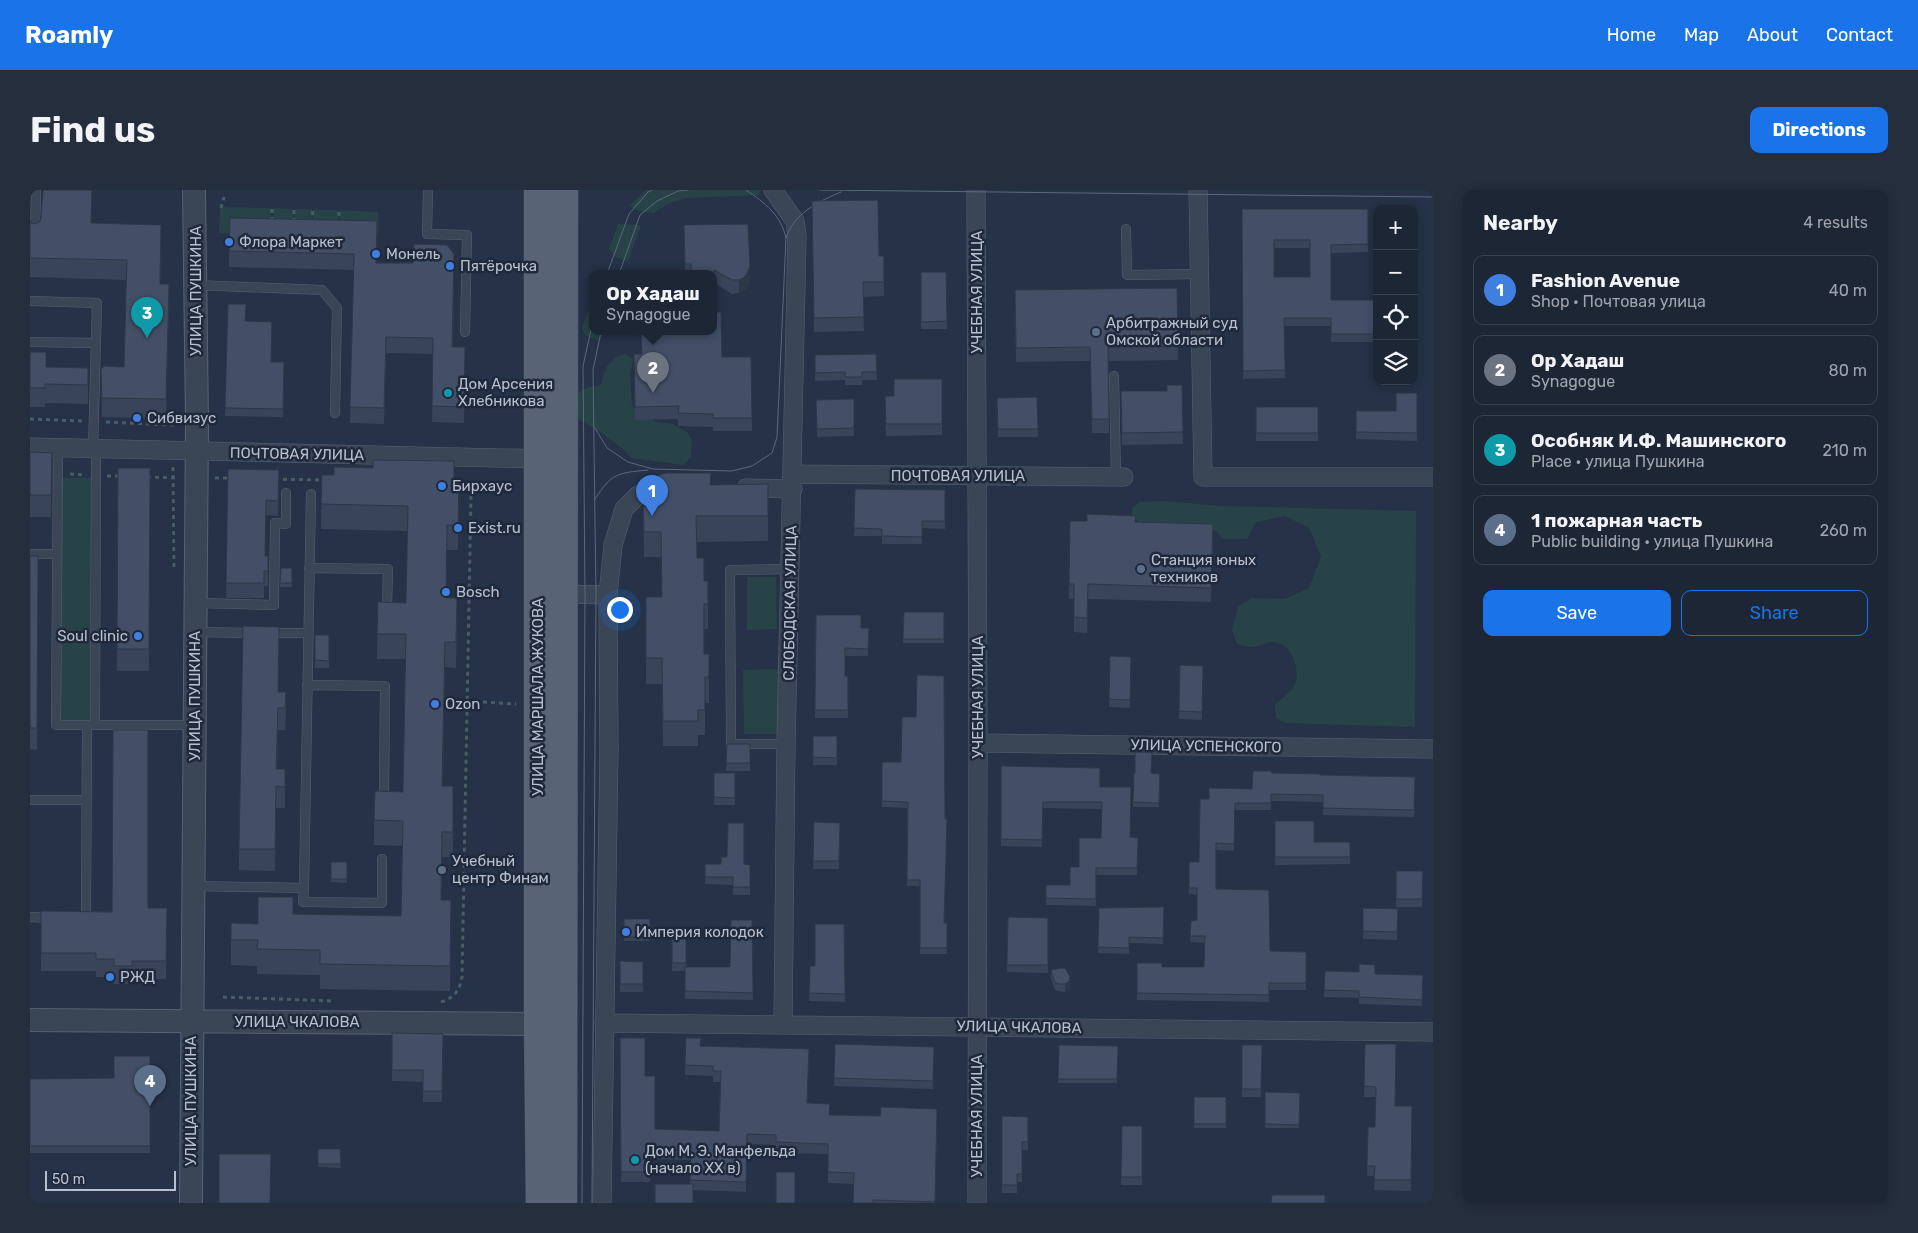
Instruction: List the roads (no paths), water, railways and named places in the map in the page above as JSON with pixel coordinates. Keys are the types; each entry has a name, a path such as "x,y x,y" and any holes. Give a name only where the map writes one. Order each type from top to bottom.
{"main road":[{"name":"УЛИЦА МАРШАЛА ЖУКОВА","path":"538,190 551,459 563,594 551,1024 540,1203"},
{"name":"УЛИЦА МАРШАЛА ЖУКОВА","path":"563,1203 551,1024 551,459 564,190"}],"street":[{"name":"УЛИЦА ПУШКИНА","path":"191,1203 196,632 194,190"},
{"name":"СЛОБОДСКАЯ УЛИЦА","path":"773,190 795,222 797,236 786,744 783,1024"},
{"name":"УЧЕБНАЯ УЛИЦА","path":"976,190 978,476 977,1203"},
{"path":"1198,190 1203,477 1433,477"},
{"name":"ПОЧТОВАЯ УЛИЦА","path":"30,447 551,459"},
{"name":"ПОЧТОВАЯ УЛИЦА","path":"726,488 793,482 978,476 1120,476"},
{"path":"602,1203 609,750 608,595 613,545 624,509 638,495 669,487 678,487"},
{"path":"563,594 608,595"},
{"name":"УЛИЦА УСПЕНСКОГО","path":"978,743 1433,748"},
{"name":"УЛИЦА ЧКАЛОВА","path":"30,1020 551,1024"},
{"name":"УЛИЦА ЧКАЛОВА","path":"604,1023 1433,1032"}],"lane":[{"path":"34,237 36,190"},
{"path":"428,190 427,234 468,235 465,332"},
{"path":"1126,229 1127,276 1199,274"},
{"path":"195,285 322,290 336,308 335,413"},
{"path":"30,301 97,303 96,475 91,725 87,800 86,918 30,917"},
{"path":"30,342 96,343"},
{"path":"1114,376 1120,476"},
{"path":"58,448 56,725 195,725"},
{"path":"196,603 274,605 275,523 286,524 286,493"},
{"path":"311,494 304,902 382,904 382,859"},
{"path":"30,554 57,554"},
{"path":"309,568 388,569 387,607"},
{"path":"786,744 731,744 730,570 791,569"},
{"path":"196,632 308,633"},
{"path":"307,685 386,686 384,800"},
{"path":"30,800 87,800"},
{"path":"194,886 304,888"}],"tram line":[{"path":"608,270 629,214 648,192 652,190"},
{"path":"620,270 640,215 657,201 678,191 688,190"},
{"path":"595,428 607,448 628,462 653,469 732,471 752,466 772,453 777,437 786,238 776,216 766,205 746,190"},
{"path":"820,190 1433,197"},
{"path":"786,238 794,222 808,209 841,192"},
{"path":"582,1203 585,594 583,366 590,335"},
{"path":"592,1203 596,595 593,370 600,335"},
{"path":"595,499 606,484 616,476 629,472 648,470"}],"place":[{"name":"Флора Маркет","path":"229,242"},
{"name":"Монель","path":"376,254"},
{"name":"Пятёрочка","path":"450,266"},
{"name":"Арбитражный суд Омской области","path":"1096,332"},
{"name":"Особняк И.Ф. Машинского","path":"147,338"},
{"name":"Дом Арсения Хлебникова","path":"448,393"},
{"name":"Ор Хадаш","path":"653,393"},
{"name":"Сибвизус","path":"137,418"},
{"name":"Бирхаус","path":"442,486"},
{"name":"Fashion Avenue","path":"652,516"},
{"name":"Exist.ru","path":"458,528"},
{"name":"Станция юных техников","path":"1141,569"},
{"name":"Bosch","path":"446,592"},
{"name":"Soul clinic","path":"138,636"},
{"name":"Ozon","path":"435,704"},
{"name":"Учебный центр Финам","path":"442,870"},
{"name":"Империя колодок","path":"626,932"},
{"name":"РЖД","path":"110,977"},
{"name":"1 пожарная часть","path":"150,1106"},
{"name":"Дом М. Э. Манфельда (начало XX в)","path":"635,1160"}]}
